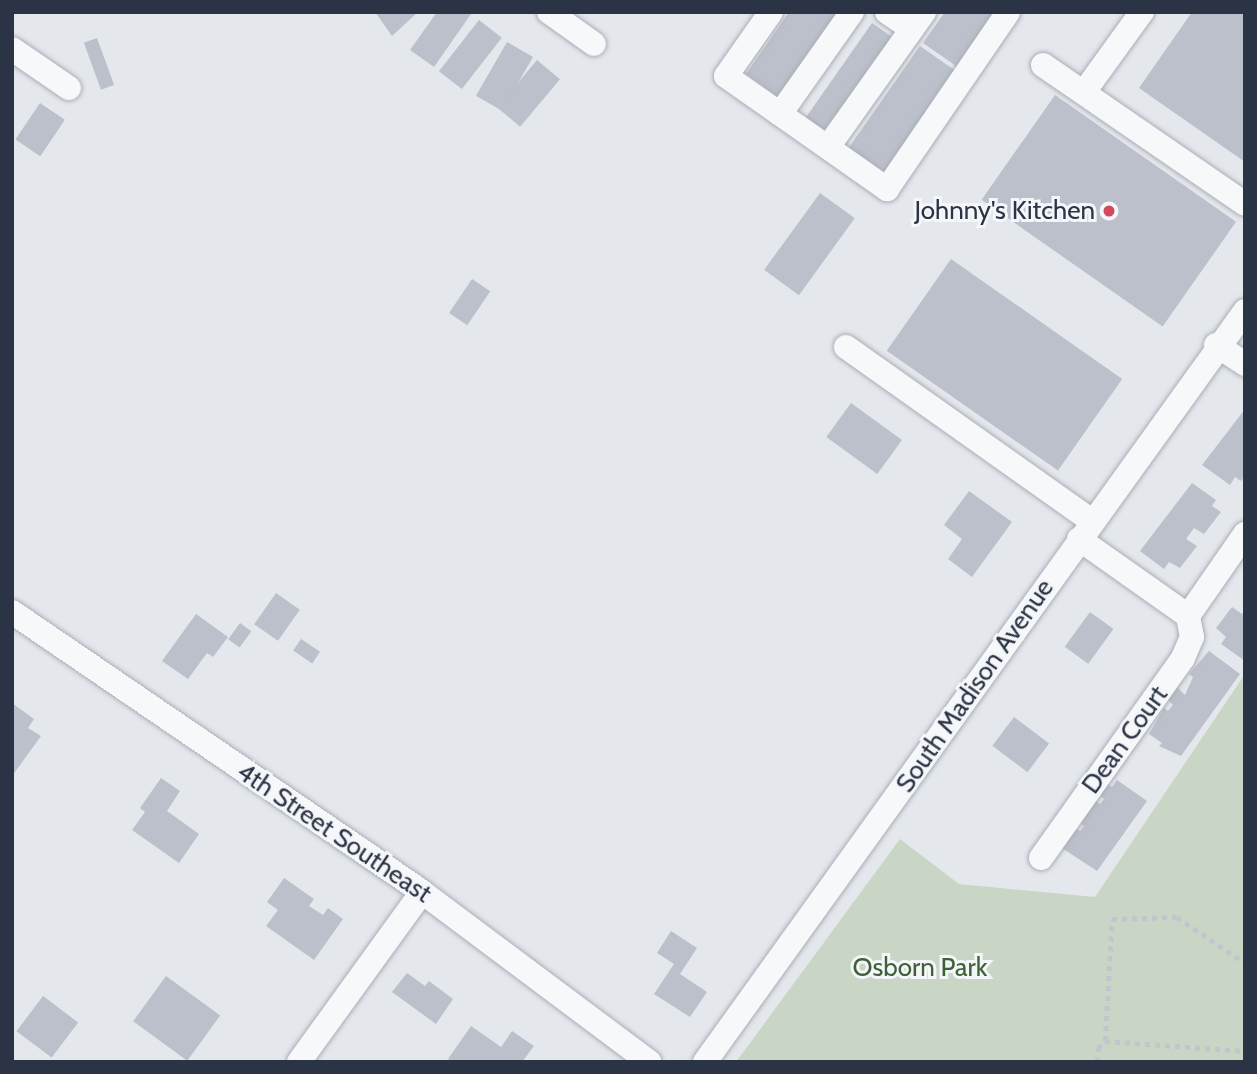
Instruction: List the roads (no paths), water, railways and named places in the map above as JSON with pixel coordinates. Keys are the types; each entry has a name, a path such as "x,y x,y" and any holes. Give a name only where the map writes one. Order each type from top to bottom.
{"street":[{"path":"549,12 594,44"},
{"path":"771,12 726,76 887,188 1008,12"},
{"path":"780,114 852,12"},
{"path":"828,147 918,21 887,12"},
{"path":"1084,92 1142,12"},
{"path":"12,49 69,88"},
{"path":"1043,65 1245,204"},
{"name":"South Madison Avenue","path":"705,1062 1216,345 1245,311"},
{"path":"1216,345 1245,365"},
{"path":"846,347 1085,530 1188,616 1245,534"},
{"name":"4th Street Southeast","path":"12,612 422,892 649,1062"},
{"name":"Dean Court","path":"1041,858 1183,658 1192,637 1188,616"},
{"path":"299,1062 422,892"}],"place":[{"name":"Johnny's Kitchen","path":"1109,211"}],"park label":[{"name":"Osborn Park","path":"920,968"}]}
